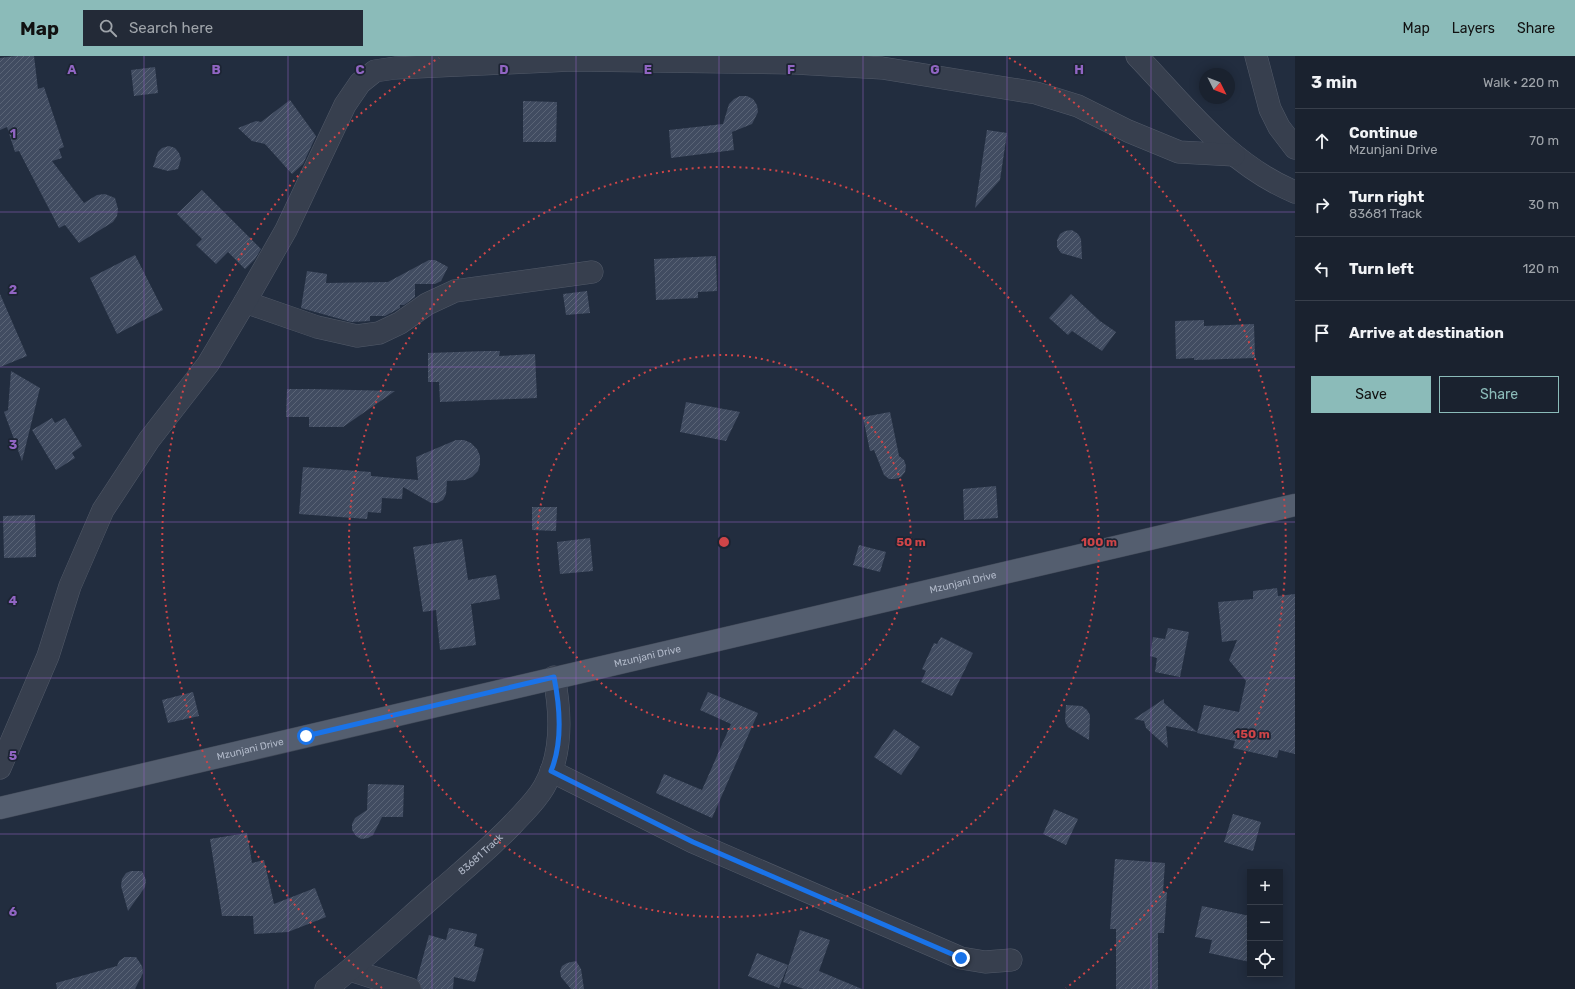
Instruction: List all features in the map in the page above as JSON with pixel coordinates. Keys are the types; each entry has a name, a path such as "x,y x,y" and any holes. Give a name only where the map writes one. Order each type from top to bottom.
{"main road":[{"name":"Mzunjani Drive","path":"0,808 554,677 807,620 1295,505"}],"street":[{"path":"1137,56 1209,132 1234,155 1255,172 1295,192"},
{"path":"1256,56 1270,109 1279,127 1295,148"},
{"path":"0,768 48,656 70,586 103,510 149,440 208,364 286,230 344,105 360,83 375,71 395,68 572,60 794,63 882,68 1036,93 1078,106 1128,131 1179,152 1234,155"},
{"path":"245,302 317,327 357,336 379,333 400,323 427,304 455,291 592,272"},
{"name":"83681 Track","path":"326,989 350,970 490,847 534,803 545,786 557,749 559,701 554,677"},
{"path":"551,771 693,842 961,958 985,962 1011,960"},
{"path":"350,970 410,989"}],"building":[{"path":"34,56 38,89 44,87 64,147 59,149 62,158 52,161 84,203 97,195 105,194 115,198 118,209 117,216 113,222 79,243 65,225 59,228 19,151 15,152 7,127 0,130 0,58"},
{"path":"155,67 158,93 134,96 131,70"},
{"path":"740,96 747,96 753,99 757,105 758,112 752,124 732,132 734,150 671,158 669,130 723,124 729,104"},
{"path":"290,100 316,136 303,164 292,174 265,144 252,141 238,128 256,121 261,122"},
{"path":"523,101 557,102 556,142 523,142"},
{"path":"987,130 1007,133 1000,180 975,208"},
{"path":"169,146 175,148 179,153 181,159 178,169 168,171 153,167 158,152 162,148"},
{"path":"202,190 261,249 255,259 245,269 228,252 216,264 196,245 202,239 177,214"},
{"path":"1072,230 1078,234 1081,239 1082,259 1061,253 1057,247 1057,240 1060,234 1065,231"},
{"path":"135,255 163,310 117,334 90,278"},
{"path":"716,256 717,291 698,292 698,298 656,300 654,259"},
{"path":"429,260 435,260 448,267 441,281 435,284 415,284 415,297 404,305 400,305 400,308 385,316 370,316 370,321 351,322 301,308 307,271 327,274 326,283 388,282"},
{"path":"587,291 590,313 566,315 563,294"},
{"path":"0,294 27,356 0,367"},
{"path":"1071,294 1100,321 1116,332 1102,351 1072,331 1068,335 1049,318"},
{"path":"1204,320 1204,326 1254,324 1255,358 1194,360 1194,358 1176,359 1175,321"},
{"path":"500,351 499,356 535,354 537,398 440,402 439,382 428,382 428,353"},
{"path":"11,371 40,388 22,461 4,412 8,410"},
{"path":"287,389 395,391 343,427 309,427 309,417 286,417"},
{"path":"686,402 740,412 726,441 680,432"},
{"path":"890,412 899,456 904,460 906,466 905,472 901,477 895,479 889,479 884,475 874,450 870,451 863,417"},
{"path":"52,418 55,423 65,418 82,446 72,453 75,458 56,470 32,430"},
{"path":"456,440 464,440 471,443 477,449 480,456 478,471 472,477 465,480 447,481 446,494 443,500 437,503 431,503 403,487 402,499 382,498 381,513 368,512 367,519 299,514 303,467 371,472 371,476 418,480 416,457"},
{"path":"996,486 998,518 964,520 963,489"},
{"path":"532,507 557,507 556,531 532,530"},
{"path":"35,515 36,557 4,558 3,516"},
{"path":"590,538 593,571 560,574 557,542"},
{"path":"462,539 468,580 496,575 500,599 471,604 476,645 440,650 436,610 423,612 413,547"},
{"path":"859,545 886,552 880,572 853,565"},
{"path":"1277,588 1278,596 1295,594 1295,754 1279,750 1277,758 1233,748 1235,741 1197,733 1204,705 1239,712 1246,681 1229,660 1237,640 1222,642 1218,602 1253,599 1253,591"},
{"path":"1168,628 1189,632 1180,677 1155,672 1157,658 1150,656 1153,637 1165,639"},
{"path":"941,637 973,653 952,696 921,682 926,671 922,669 934,643 937,644"},
{"path":"193,692 199,716 168,723 162,700"},
{"path":"708,692 758,713 712,818 656,793 664,774 702,790 731,724 700,710"},
{"path":"1164,699 1164,703 1197,732 1166,726 1168,748 1146,728 1144,721 1134,719"},
{"path":"1066,705 1082,706 1087,710 1090,715 1089,740 1068,727 1065,721"},
{"path":"894,729 920,747 901,775 874,757"},
{"path":"368,784 404,785 403,817 382,817 373,835 368,838 361,839 356,836 352,830 352,824 355,818 367,810"},
{"path":"1054,809 1078,819 1066,845 1043,834"},
{"path":"1233,814 1261,822 1253,851 1224,842"},
{"path":"247,833 252,863 264,860 274,904 315,888 326,917 288,932 254,934 253,916 222,916 210,839"},
{"path":"1115,859 1165,863 1163,892 1167,892 1164,933 1158,933 1158,989 1116,989 1116,929 1110,929"},
{"path":"131,871 142,871 146,880 145,887 128,911 121,886 122,879 126,873"},
{"path":"1202,906 1247,915 1247,961 1209,953 1212,940 1195,937"},
{"path":"449,928 477,934 474,946 484,949 475,982 454,977 453,989 422,989 417,979 429,935 446,940"},
{"path":"800,930 830,940 819,971 862,989 804,989 783,982"},
{"path":"757,953 788,965 779,988 748,976"},
{"path":"125,957 136,957 142,966 143,973 135,989 57,989 56,983 117,966 119,961"},
{"path":"576,961 581,969 584,989 571,989 561,977 560,971 562,966"}],"route":[{"path":"306,736 554,677 559,701 559,724 557,749 551,771 693,842 961,958"}]}
